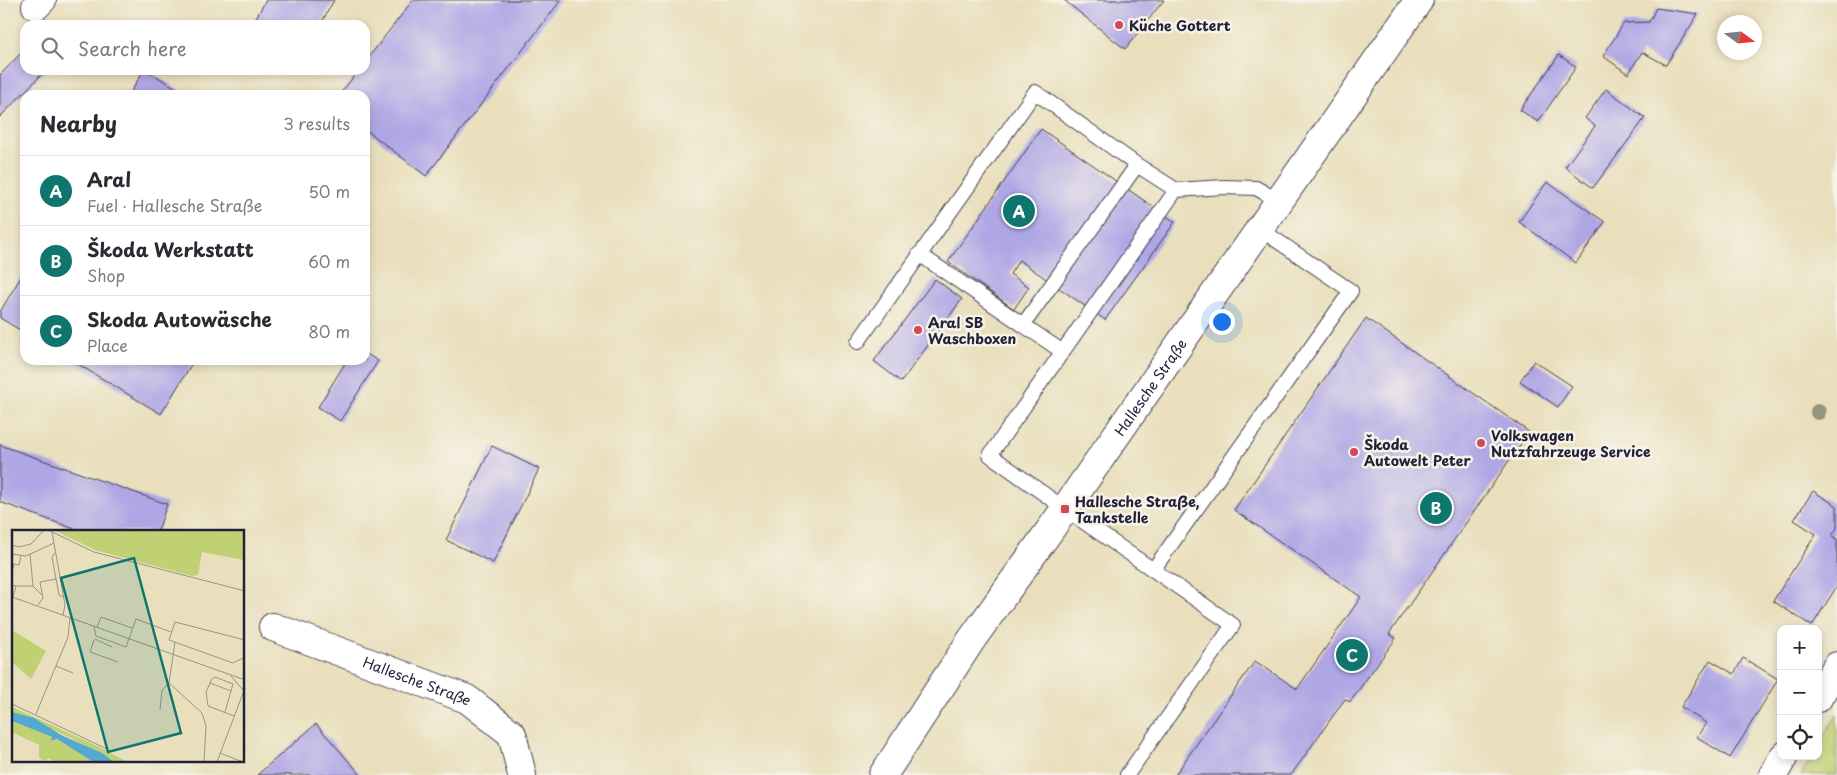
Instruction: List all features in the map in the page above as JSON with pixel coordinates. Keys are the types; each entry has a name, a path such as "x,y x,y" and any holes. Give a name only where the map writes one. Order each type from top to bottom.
{"main road":[{"name":"Hallesche Straße","path":"883,775 972,639 1419,0"},
{"name":"Hallesche Straße","path":"273,627 467,699 512,734 522,775"},
{"path":"1822,691 1837,666"},
{"path":"1773,775 1782,760"}],"lane":[{"path":"858,342 1036,92 1176,190 1224,187 1256,188 1279,201"},
{"path":"1024,325 1137,164"},
{"path":"1126,775 1233,625 1064,509 990,455 1176,190"},
{"path":"1153,570 1351,291 1260,229"},
{"path":"920,254 1063,352"}],"green space":[{"path":"1837,714 1837,775 1801,775 1810,760 1822,760 1822,739"}],"building":[{"path":"266,0 334,0 323,20 255,20"},
{"path":"413,0 561,0 426,176 370,133 370,90 343,90 355,75 370,75 370,56"},
{"name":"Küche Gottert","path":"1064,0 1164,0 1125,49"},
{"path":"1656,8 1698,14 1666,65 1642,52 1628,74 1603,56 1624,23 1649,22"},
{"path":"20,54 20,75 41,75 26,90 20,90 20,97 0,117 0,75"},
{"path":"1559,55 1576,67 1538,122 1520,110"},
{"path":"141,75 154,75 180,90 132,90"},
{"path":"1606,89 1645,118 1593,188 1565,167 1595,126 1585,118"},
{"path":"1041,129 1175,222 1105,320 1019,260 1010,274 1029,287 1014,309 948,262"},
{"path":"1547,182 1605,222 1576,263 1519,222"},
{"path":"20,278 20,330 0,318 0,312"},
{"name":"Aral SB Waschboxen","path":"935,279 962,299 901,382 874,361"},
{"path":"1366,318 1529,432 1389,634 1396,638 1350,702 1345,699 1291,775 1175,775 1255,661 1297,689 1361,597 1234,510"},
{"path":"370,356 378,361 340,421 318,407 344,365 370,365"},
{"path":"1534,361 1572,386 1558,407 1520,381"},
{"path":"79,365 191,365 161,414"},
{"path":"0,445 167,504 158,530 77,530 0,502"},
{"path":"492,446 539,469 493,563 446,540"},
{"path":"1813,491 1837,506 1837,528 1832,536 1837,539 1837,586 1813,625 1773,601 1816,534 1794,520"},
{"path":"1743,658 1777,678 1777,681 1730,758 1697,737 1706,723 1681,707 1710,660 1734,674"},
{"path":"316,724 361,775 257,775"}],"place":[{"name":"Küche Gottert","path":"1119,25"},
{"name":"Aral","path":"1019,211"},
{"name":"Aral SB Waschboxen","path":"918,330"},
{"name":"Volkswagen Nutzfahrzeuge Service","path":"1481,443"},
{"name":"Škoda Autowelt Peter","path":"1354,452"},
{"name":"Škoda Werkstatt","path":"1436,508"},
{"name":"Hallesche Straße, Tankstelle","path":"1065,509"},
{"name":"Skoda Autowäsche","path":"1352,655"}]}
